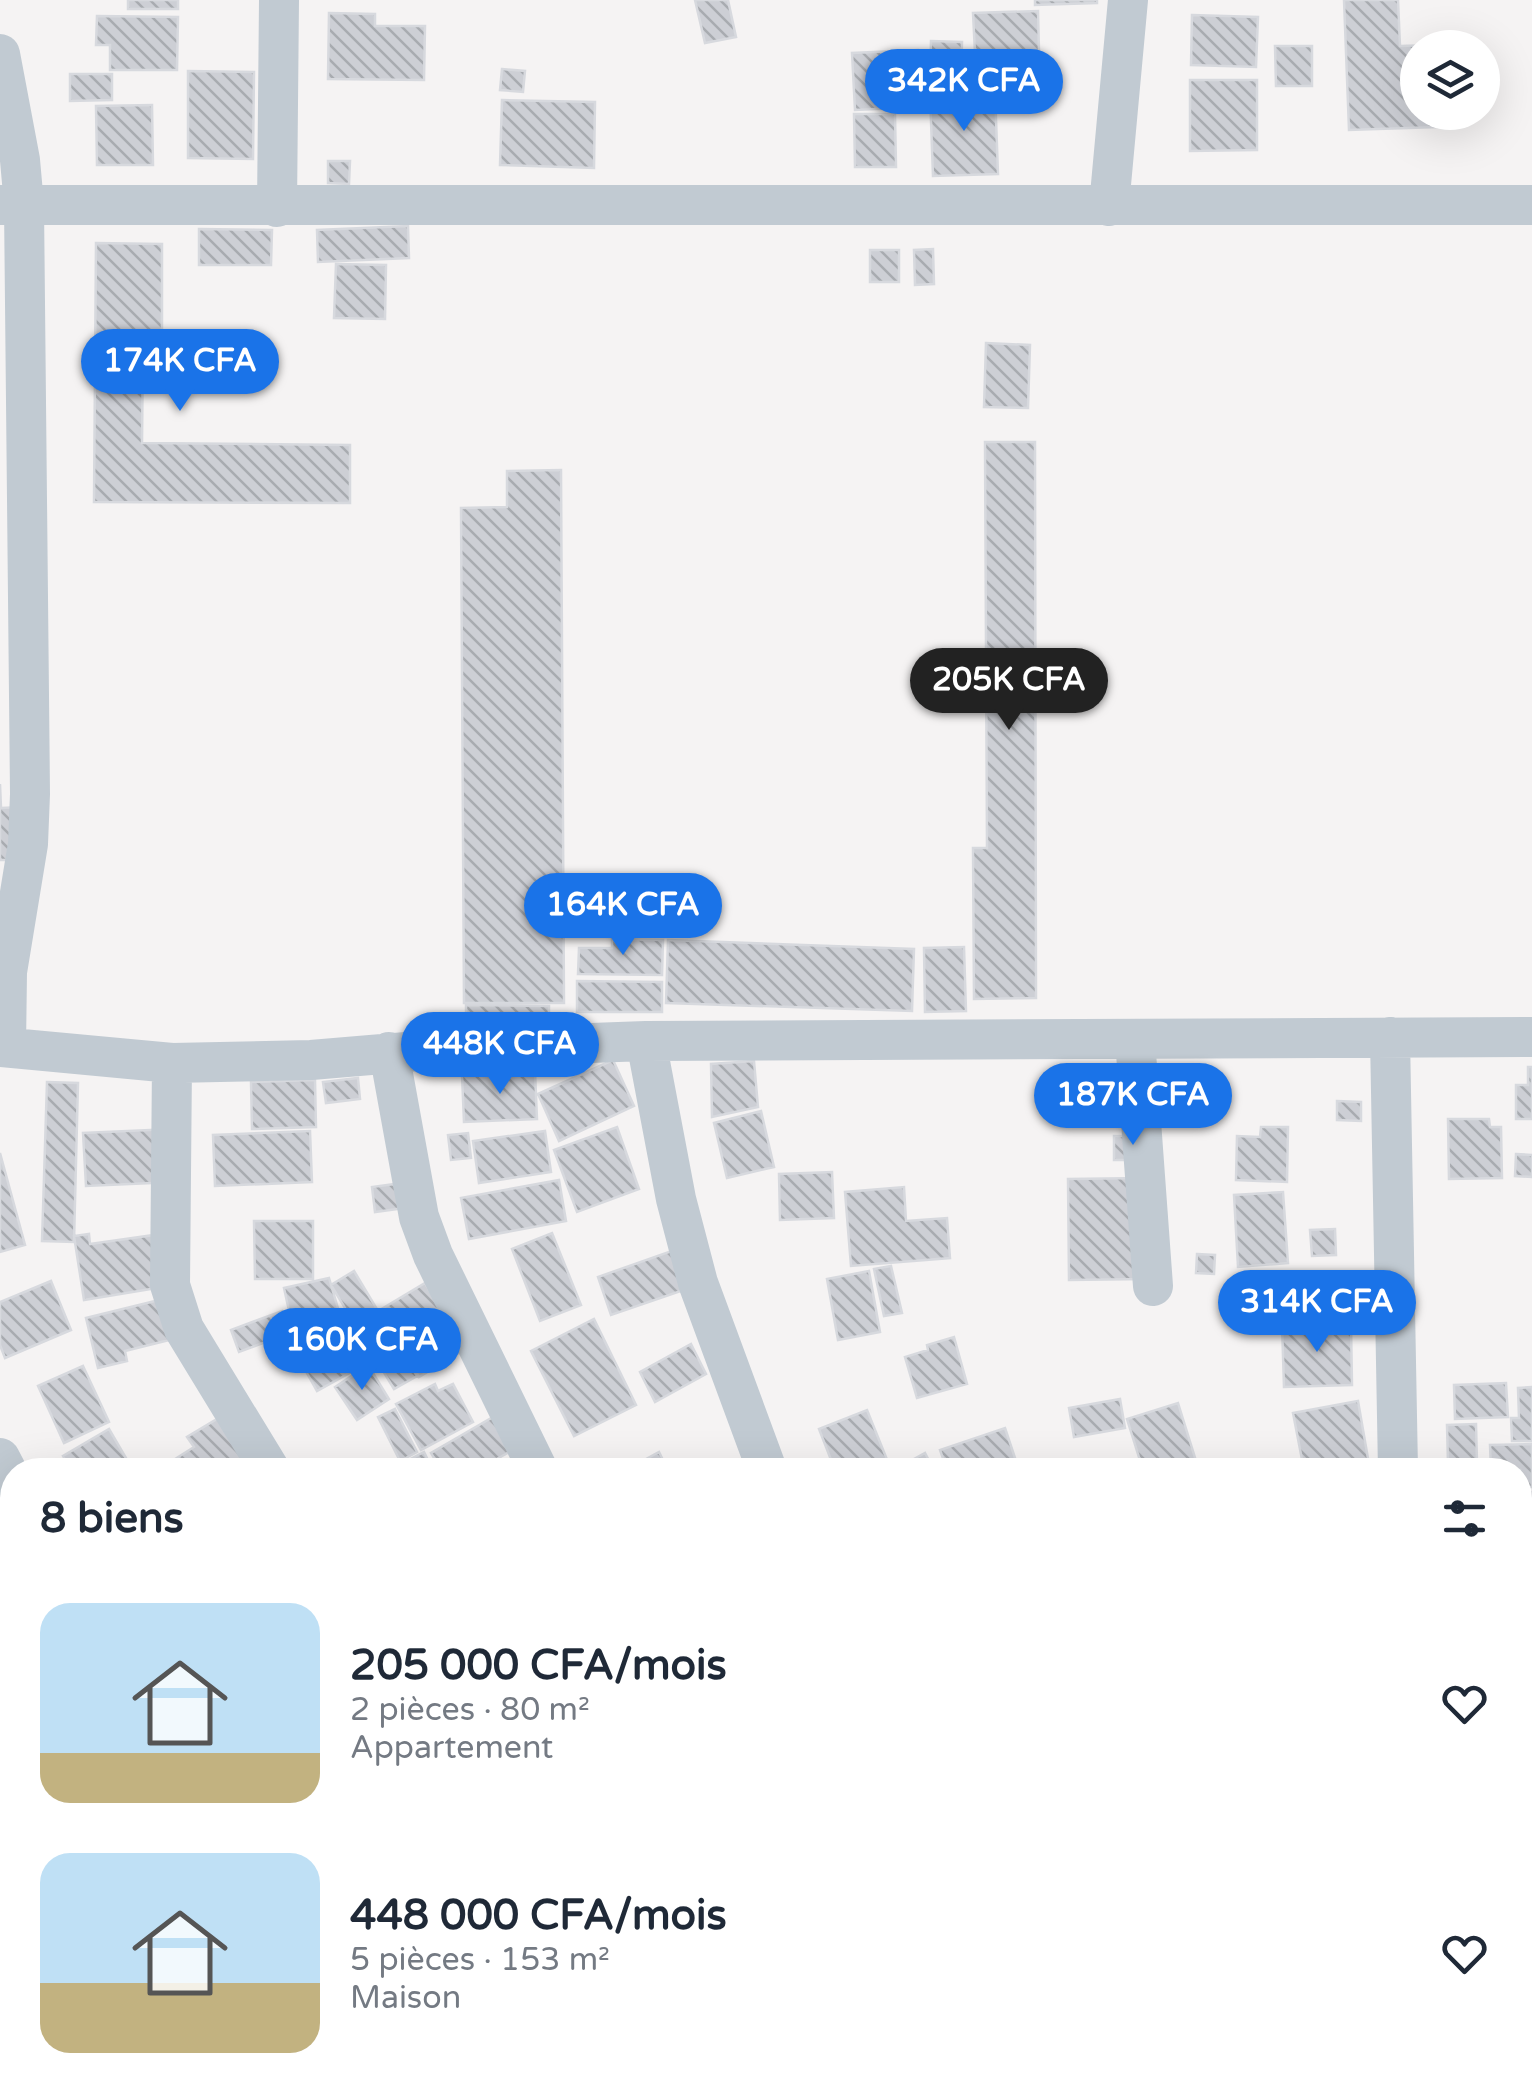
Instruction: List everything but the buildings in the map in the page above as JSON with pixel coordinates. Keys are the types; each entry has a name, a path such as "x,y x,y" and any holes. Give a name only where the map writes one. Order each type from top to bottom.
{"street":[{"path":"277,207 279,0"},
{"path":"1109,206 1128,0"},
{"path":"0,54 20,160 12,206 30,794 28,844 7,972 3,1047 172,1063 311,1060 389,1052 646,1041 1532,1037"},
{"path":"12,206 1532,205"},
{"path":"1390,1037 1398,1458"},
{"path":"1135,1039 1154,1286"},
{"path":"646,1041 676,1199 698,1282 763,1458"},
{"path":"389,1052 419,1217 433,1255 532,1458"},
{"path":"172,1063 170,1285 184,1328 263,1458"}]}
